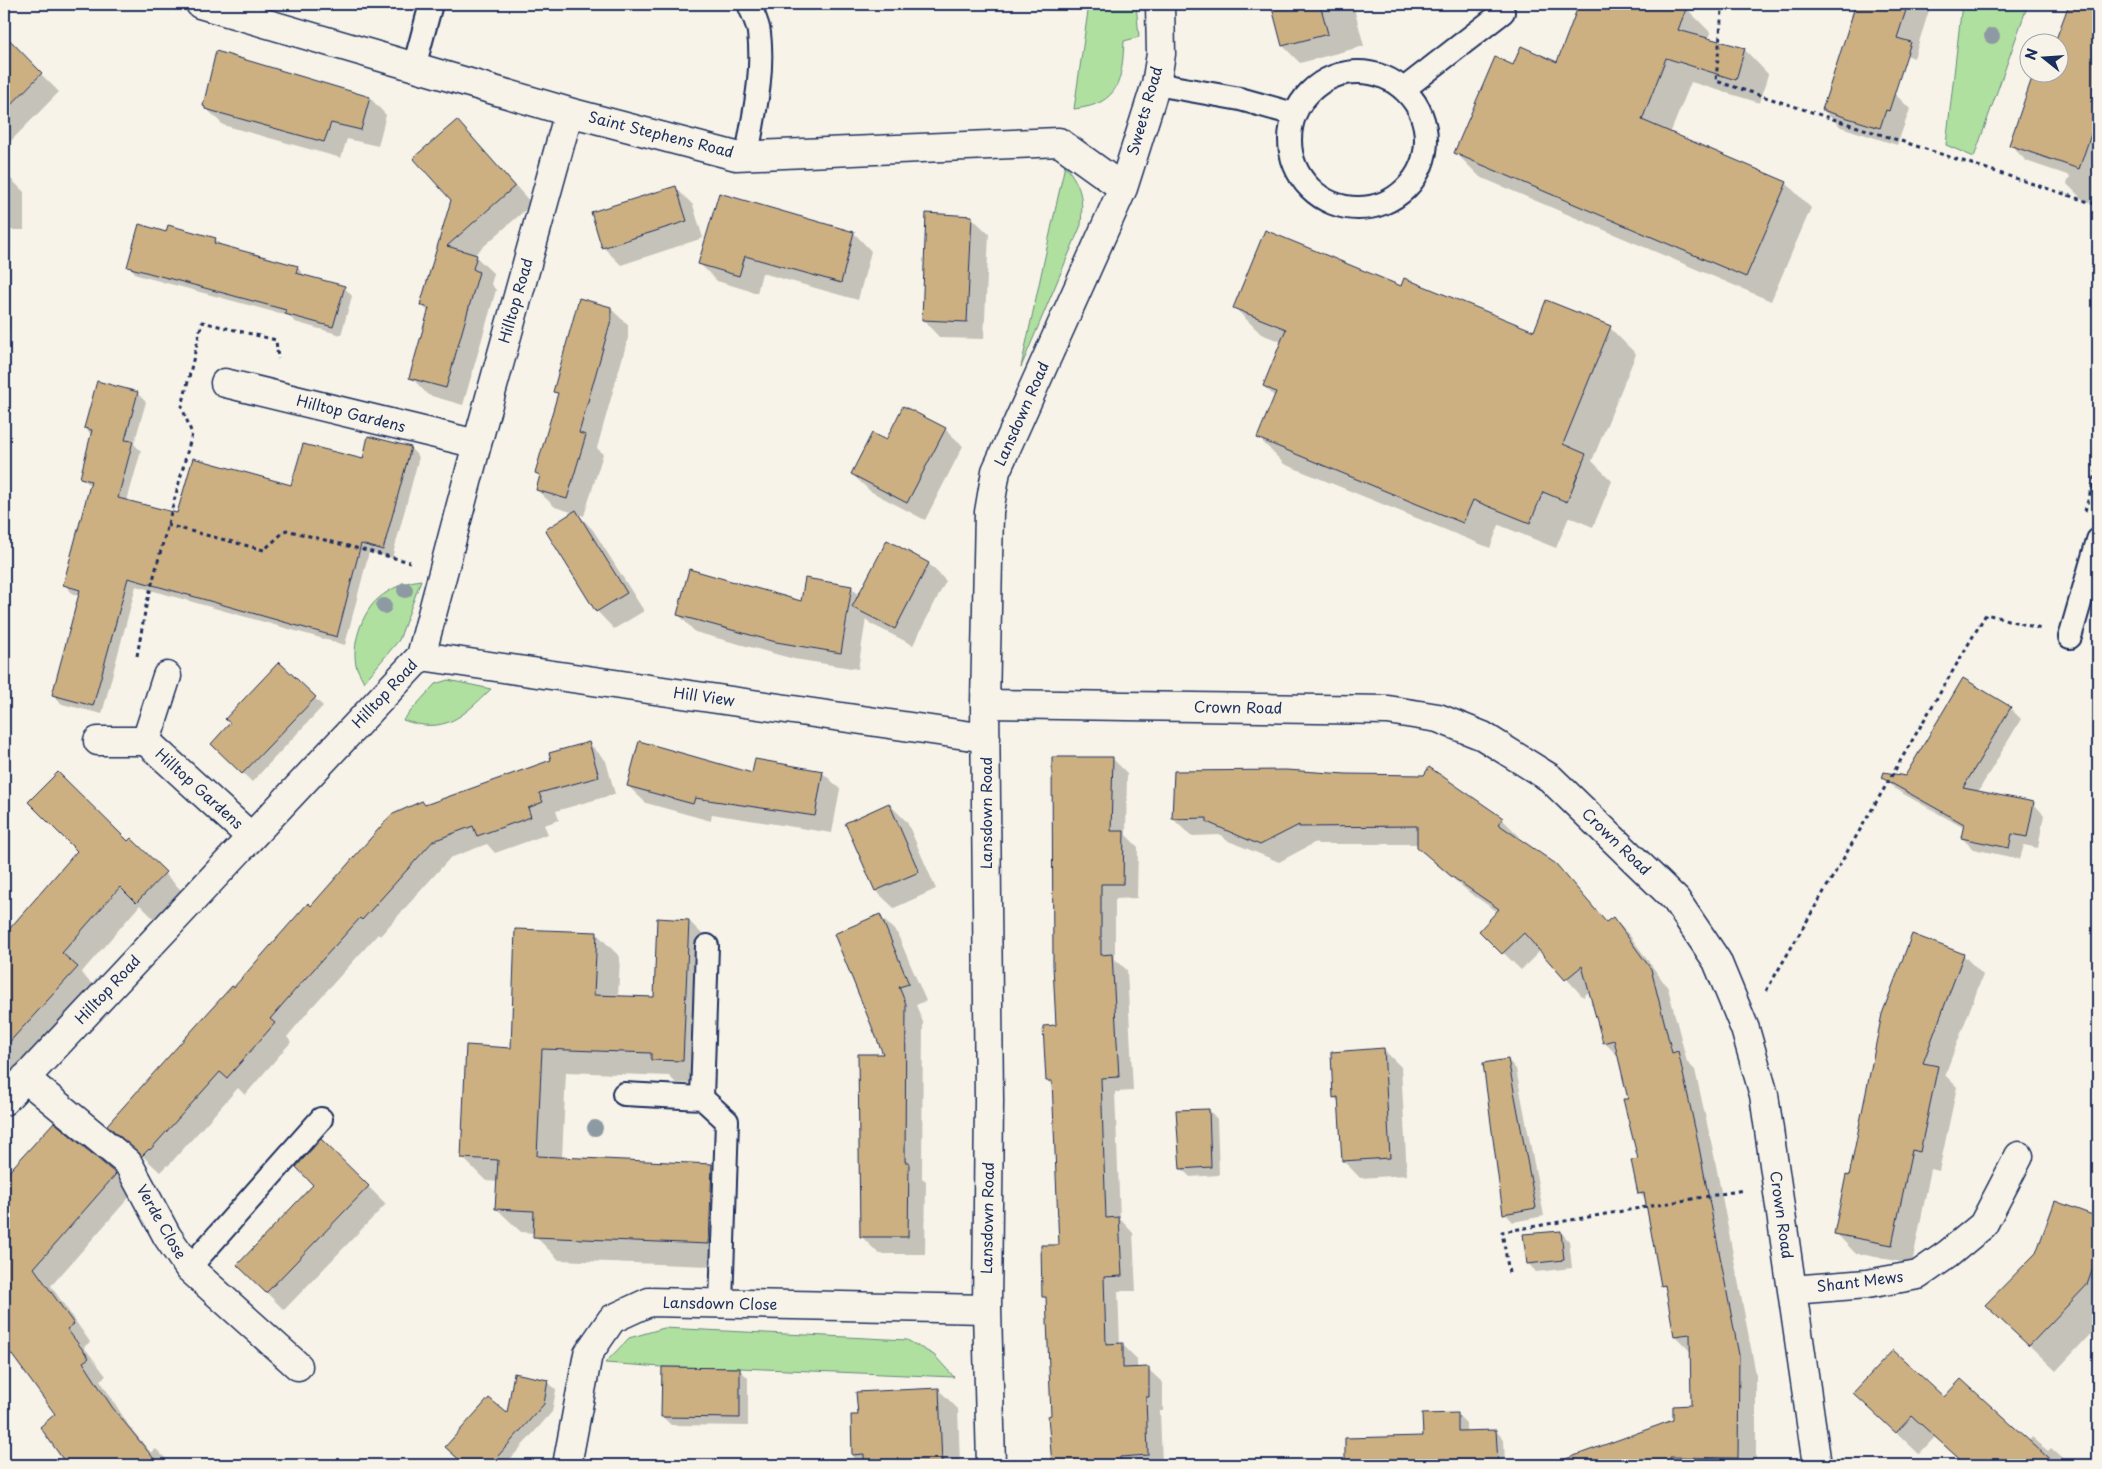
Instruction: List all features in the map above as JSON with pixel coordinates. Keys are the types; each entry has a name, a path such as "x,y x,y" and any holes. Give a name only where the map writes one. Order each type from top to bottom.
{"street":[{"name":"Saint Stephens Road","path":"200,4 241,9 414,67 569,112 736,156 1059,142 1123,188"},
{"name":"Sweets Road","path":"1123,188 1156,84 1161,54 1160,4"},
{"name":"Hilltop Road","path":"4,1101 421,656 476,444 569,112"},
{"name":"Lansdown Road","path":"991,1465 987,1310 989,1090 985,704 989,512 996,471 1123,188"},
{"name":"Hilltop Gardens","path":"225,384 476,444"},
{"name":"Hill View","path":"421,656 986,738"},
{"name":"Hilltop Gardens","path":"146,741 167,676"},
{"name":"Crown Road","path":"985,704 1388,710 1438,718 1483,736 1550,778 1676,900 1717,961 1745,1029 1764,1096 1817,1465"},
{"name":"Hilltop Gardens","path":"98,740 146,741 251,837"},
{"name":"Verde Close","path":"25,1078 128,1164 188,1268 298,1366"},
{"name":"Shant Mews","path":"1792,1290 1868,1284 1918,1275 1948,1254 1982,1225 2019,1156"},
{"name":"Lansdown Close","path":"567,1465 588,1354 612,1319 649,1302 987,1310"}],"lane":[{"path":"414,67 431,4"},
{"path":"747,155 758,94 759,68 759,32 749,4"},
{"path":"1404,89 1503,12 1500,4"},
{"path":"1356,71 1382,75 1404,89 1421,113 1426,142 1419,171 1399,194 1372,207 1343,207 1316,194 1297,172 1289,143 1294,114 1308,92 1330,77 1356,71"},
{"path":"1156,84 1240,99 1294,114"},
{"path":"2070,638 2098,540"},
{"path":"702,1098 707,946"},
{"path":"624,1094 702,1098 727,1121 721,1304"},
{"path":"188,1268 321,1120"}],"path":[{"path":"1720,4 1722,10 1716,81 2098,205"},
{"path":"136,666 146,606 192,434 182,407 202,322 276,340 280,397"},
{"path":"2084,515 2098,466"},
{"path":"2092,488 2098,489"},
{"path":"167,525 264,550 286,530 443,571"},
{"path":"1745,1029 1986,614 2048,632"},
{"path":"1509,1273 1502,1232 1776,1184"}],"green space":[{"path":"1089,4 1136,4 1139,37 1124,41 1122,67 1116,88 1110,96 1101,102 1074,109"},
{"path":"1962,4 2028,4 1974,157 1946,145"},
{"path":"1065,165 1075,180 1080,193 1082,207 1081,225 1021,367"},
{"path":"421,580 399,640 364,682 357,668 355,650 359,630 367,612 379,598 393,588"},
{"path":"448,680 491,689 471,708 452,721 430,725 403,720 435,684"},
{"path":"664,1328 907,1340 934,1355 954,1377 740,1368 662,1367 605,1363 629,1338"}],"building":[{"path":"1271,4 1320,4 1328,34 1282,46"},
{"path":"1579,4 1688,4 1678,30 1745,48 1736,80 1666,58 1642,120 1787,182 1746,277 1454,153 1495,57 1513,65 1521,46 1557,62"},
{"path":"1856,4 1908,4 1897,38 1911,42 1889,111 1886,110 1880,128 1822,110"},
{"path":"2069,4 2098,4 2098,114 2079,169 2009,145 2031,82 2070,82 2070,32 2059,32"},
{"path":"4,34 42,73 4,112"},
{"path":"216,51 370,97 361,130 331,123 324,142 205,109 203,106"},
{"path":"457,120 515,186 447,246 477,255 473,269 479,272 446,388 409,378 429,308 420,305 451,200 413,158"},
{"path":"676,186 687,221 602,248 591,212"},
{"path":"719,193 854,232 841,283 745,256 739,276 698,264"},
{"path":"926,213 972,216 967,322 922,320"},
{"path":"139,224 166,232 168,225 216,238 214,243 298,266 296,273 345,286 333,327 285,314 286,310 127,267"},
{"path":"1265,230 1401,286 1404,278 1534,331 1546,300 1611,326 1563,444 1586,454 1567,502 1543,492 1530,523 1473,500 1463,523 1257,438 1276,392 1263,386 1286,329 1233,308"},
{"path":"579,298 611,307 611,320 579,433 586,435 567,499 536,490 540,475 535,473 558,393 553,392"},
{"path":"97,381 138,392 125,440 133,441 118,498 177,513 193,458 291,485 303,444 363,459 368,436 411,447 383,550 361,544 337,637 128,578 93,706 52,695 80,590 63,585 91,481 80,478 92,430 84,428"},
{"path":"903,406 946,428 907,503 851,474 872,433 886,440"},
{"path":"576,510 627,593 596,612 545,530"},
{"path":"887,540 929,563 895,629 852,607"},
{"path":"689,569 801,601 805,578 852,586 841,653 776,642 677,615"},
{"path":"279,662 316,697 242,774 211,744 230,723 225,719"},
{"path":"1963,678 2011,707 1963,788 2034,802 2027,837 2012,834 2009,848 1961,838 1964,824 1882,778 1884,772 1905,776"},
{"path":"639,741 752,773 755,759 823,771 815,816 695,798 693,804 627,786"},
{"path":"589,742 599,777 539,793 543,802 528,808 531,817 477,836 473,826 433,841 362,920 360,918 295,990 270,1019 275,1023 227,1078 220,1072 150,1150 142,1156 107,1125 232,986 234,987 308,903 311,906 391,815 422,801 425,805 551,760 549,753"},
{"path":"1052,757 1113,757 1111,831 1124,831 1123,884 1101,884 1101,955 1112,954 1119,1077 1101,1078 1106,1218 1119,1217 1122,1276 1104,1277 1106,1344 1123,1343 1123,1368 1149,1367 1149,1397 1146,1397 1148,1455 1120,1457 1120,1465 1052,1465 1048,1416 1051,1415 1046,1297 1042,1297 1041,1245 1059,1245 1052,1081 1046,1081 1043,1026 1056,1025 1053,966"},
{"path":"1429,767 1503,818 1498,824 1556,864 1606,922 1613,917 1651,969 1672,1053 1678,1051 1697,1137 1739,1355 1738,1458 1670,1457 1673,1465 1561,1465 1560,1461 1673,1420 1673,1406 1691,1405 1690,1334 1674,1336 1665,1285 1661,1286 1644,1193 1638,1194 1631,1160 1638,1159 1623,1099 1628,1099 1614,1040 1603,1043 1582,966 1565,980 1524,933 1502,954 1479,931 1499,909 1451,876 1417,847 1417,826 1299,827 1299,825 1260,845 1207,822 1207,818 1172,819 1174,771 1286,770 1346,774 1424,775"},
{"path":"58,772 128,841 131,838 166,872 136,903 120,887 62,953 78,967 4,1048 4,935 77,851 28,802"},
{"path":"889,803 919,872 875,891 845,823"},
{"path":"880,914 909,984 899,987 906,1004 905,1162 909,1162 908,1237 860,1237 858,1054 883,1054 834,934"},
{"path":"657,918 689,920 683,1061 651,1060 651,1053 542,1049 537,1156 712,1164 709,1244 533,1237 534,1211 495,1209 498,1160 461,1158 466,1045 511,1048 515,929 597,932 594,995 654,997"},
{"path":"1912,934 1964,954 1923,1063 1938,1066 1920,1152 1912,1150 1892,1245 1834,1234 1846,1175 1849,1176 1882,1014"},
{"path":"1384,1048 1390,1158 1342,1161 1338,1097 1333,1098 1331,1052"},
{"path":"1508,1059 1536,1208 1503,1214 1483,1063"},
{"path":"1209,1109 1211,1167 1180,1169 1176,1110"},
{"path":"54,1122 116,1174 34,1268 74,1324 67,1329 89,1358 83,1362 112,1407 159,1465 67,1465 40,1427 55,1414 4,1344 4,1177"},
{"path":"321,1139 369,1186 266,1293 237,1265 313,1185 296,1167"},
{"path":"2055,1201 2098,1217 2098,1254 2087,1285 2029,1346 1985,1305 2036,1253"},
{"path":"1561,1231 1564,1260 1527,1264 1523,1234"},
{"path":"1893,1350 1944,1397 1961,1379 2056,1465 1966,1465 1912,1416 1896,1433 1853,1393"},
{"path":"662,1367 740,1368 740,1418 661,1417"},
{"path":"514,1373 548,1380 544,1404 490,1465 465,1465 445,1447 489,1398 507,1413"},
{"path":"939,1388 942,1465 864,1465 864,1454 852,1455 851,1415 858,1415 856,1392"},
{"path":"1458,1413 1458,1431 1496,1430 1498,1465 1345,1465 1345,1438 1423,1436 1422,1414"}]}
